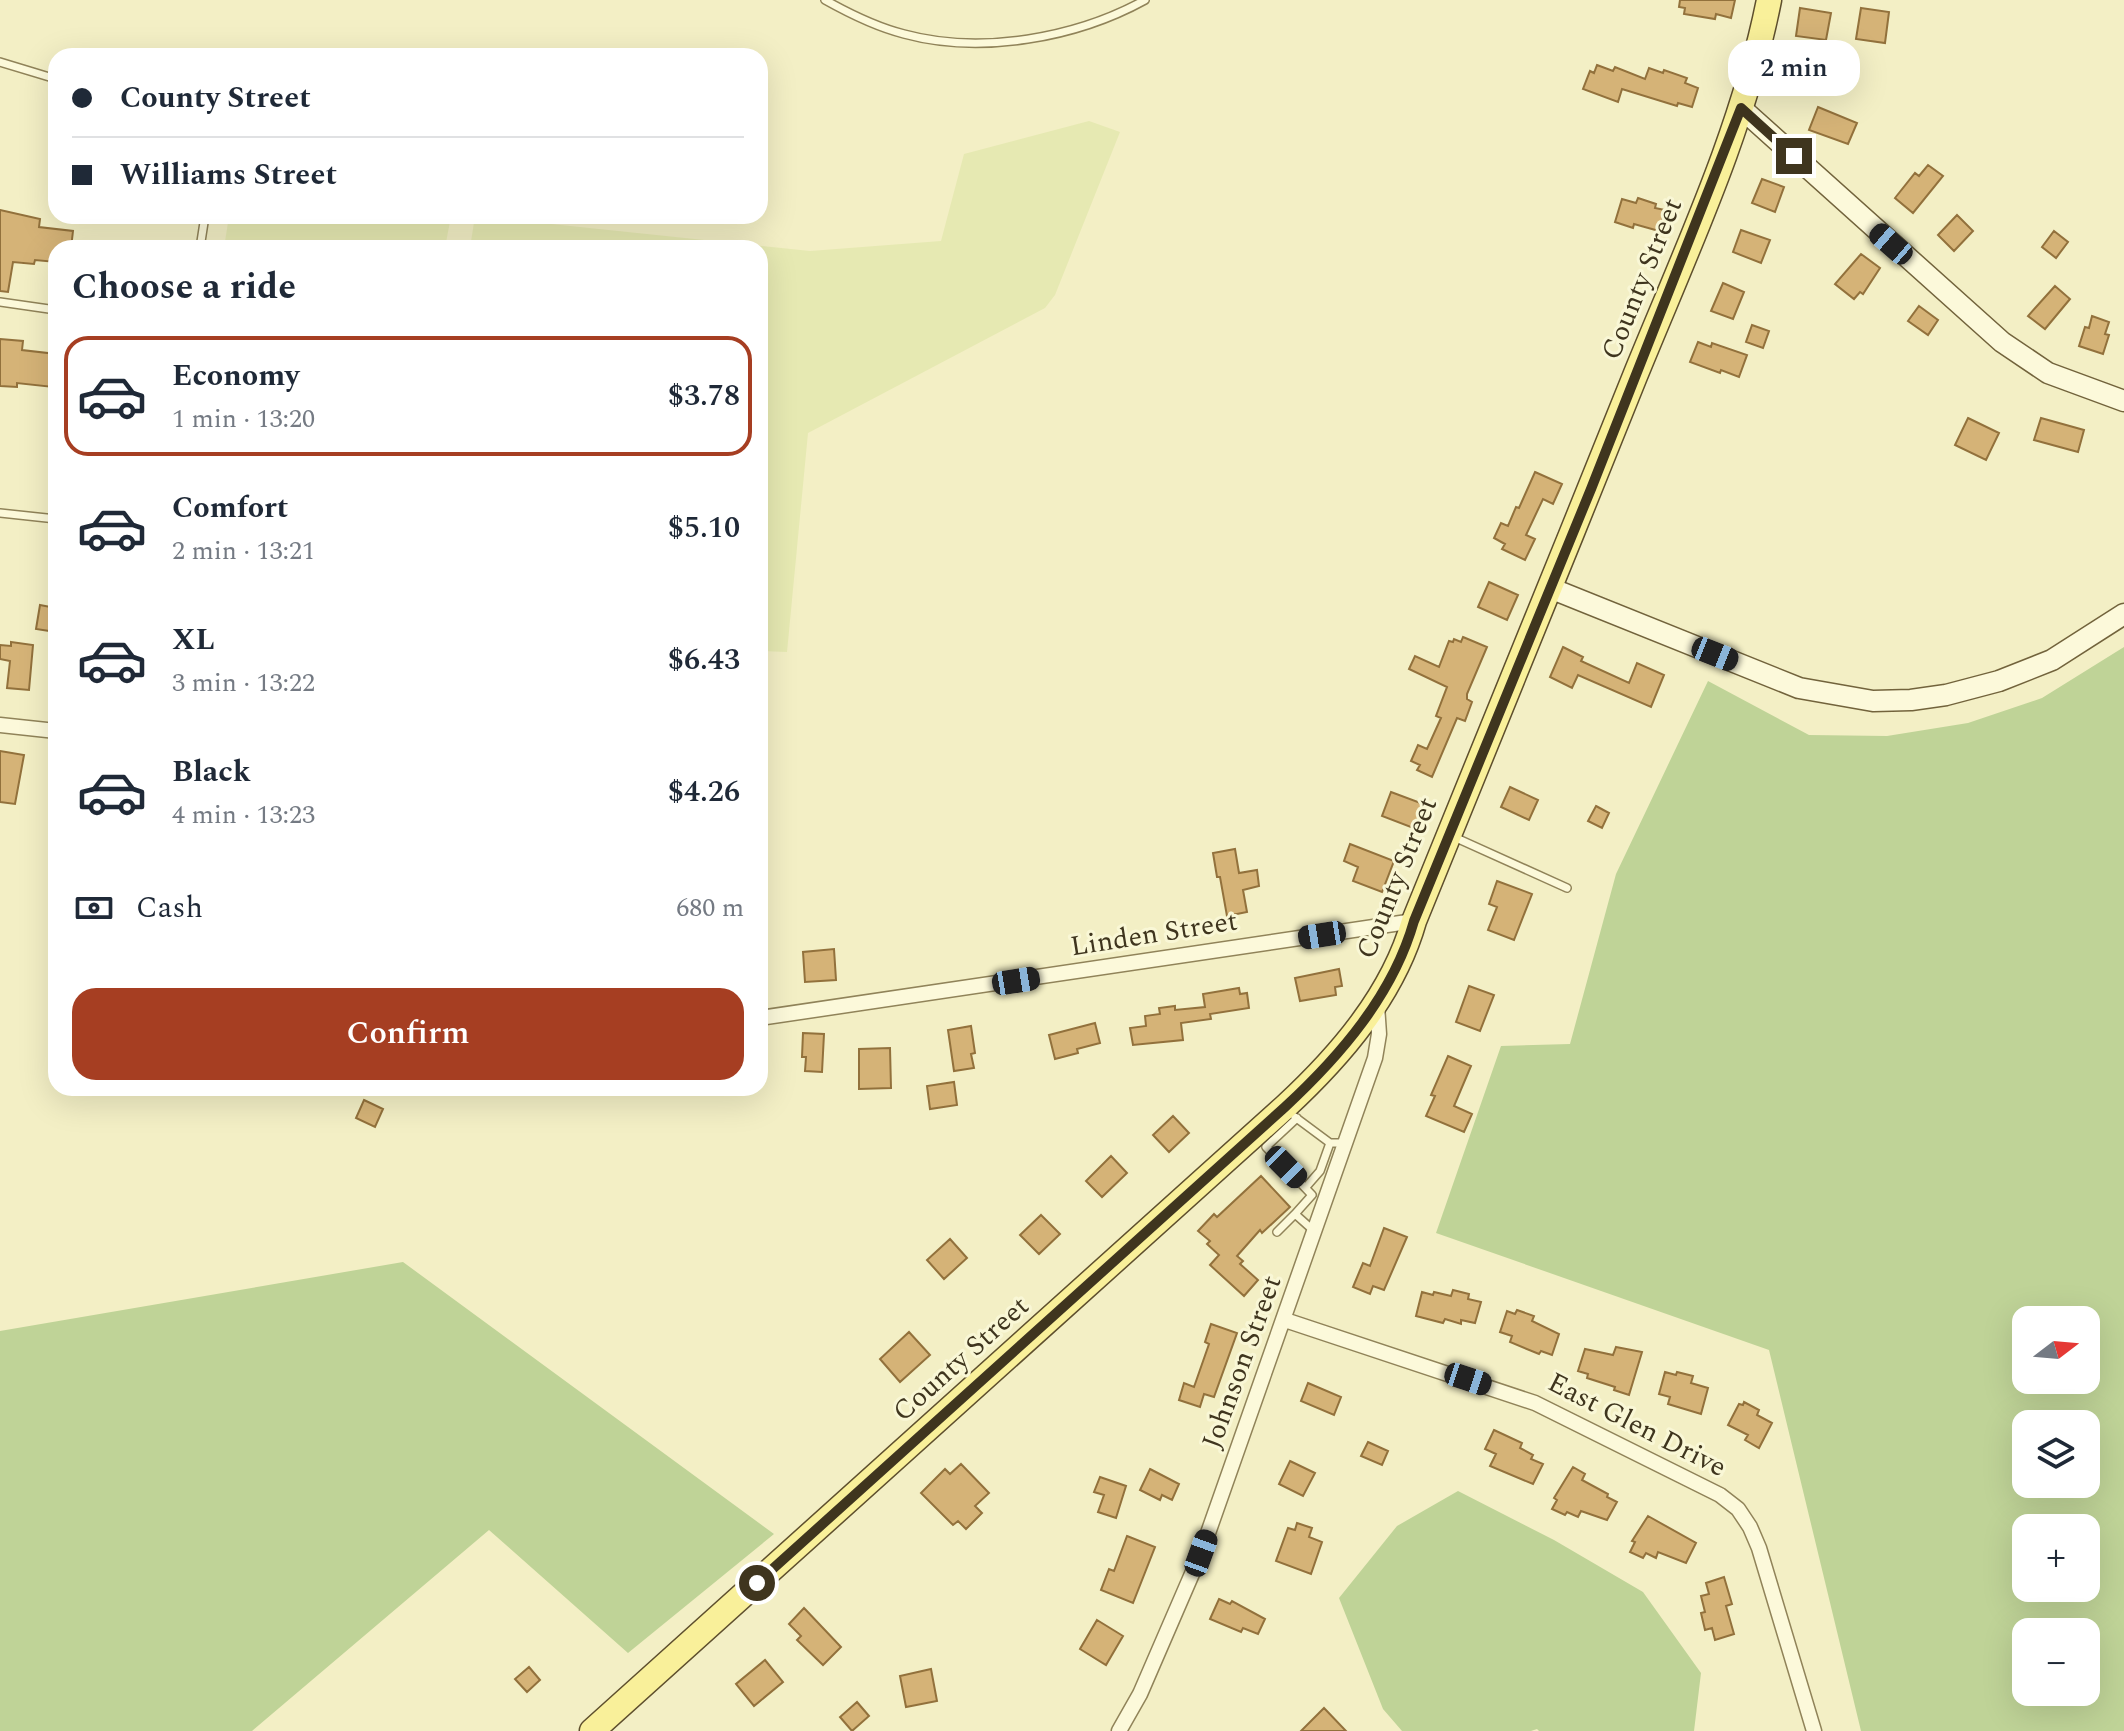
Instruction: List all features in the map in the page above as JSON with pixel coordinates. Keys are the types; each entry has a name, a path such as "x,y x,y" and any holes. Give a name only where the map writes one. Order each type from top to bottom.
{"main road":[{"name":"County Street","path":"592,1731 1291,1112 1376,1000 1407,945 1414,921 1714,181 1741,108 1769,0"}],"street":[{"path":"1741,108 2002,342 2048,373 2124,401"},
{"path":"1550,588 1799,688 1873,701 1946,695 1999,681 2052,660 2124,614"},
{"path":"0,725 48,730"},
{"name":"Linden Street","path":"768,1017 1414,921"},
{"name":"Johnson Street","path":"1119,1731 1140,1694 1201,1553 1285,1320 1375,1058 1379,1034 1376,1000"},
{"name":"East Glen Drive","path":"1285,1320 1535,1403 1720,1495 1738,1509 1750,1527 1767,1570 1814,1731"}],"lane":[{"path":"825,0 861,19 905,35 969,42 1017,39 1065,30 1145,0"},
{"path":"0,62 48,77"},
{"path":"0,302 48,309"},
{"path":"0,513 48,518"},
{"path":"1449,835 1567,888"},
{"path":"1277,1232 1312,1195 1266,1147 1291,1112 1330,1143 1346,1143"},
{"path":"1306,1187 1320,1171 1330,1143"},
{"path":"1295,1214 1315,1232"}],"green space":[{"path":"1089,121 1120,132 1055,295 1045,308 808,433 787,652 768,651 768,247 810,251 941,241 964,154"},
{"path":"228,224 450,224 446,240 225,240"},
{"path":"474,224 552,224 705,240 471,240"},
{"path":"2124,647 2124,1731 1861,1731 1769,1350 1436,1233 1501,1046 1570,1044 1616,874 1708,681 1809,735 1887,736 1968,723 2042,698"},
{"path":"403,1262 774,1534 628,1653 489,1530 252,1731 0,1731 0,1331"},
{"path":"1458,1491 1554,1540 1643,1592 1701,1673 1694,1731 1402,1731 1383,1709 1339,1598 1397,1526"}],"building":[{"path":"1680,0 1735,0 1731,18 1716,14 1715,19 1684,14 1685,8 1679,7"},
{"path":"1800,8 1831,13 1826,40 1796,36"},
{"path":"1861,8 1889,12 1885,43 1856,39"},
{"path":"1597,65 1613,71 1615,67 1645,79 1649,68 1687,78 1685,83 1698,88 1692,107 1678,103 1677,106 1622,89 1618,102 1583,89 1590,71 1594,73"},
{"path":"1818,107 1857,123 1848,144 1809,130"},
{"path":"1928,165 1943,176 1913,213 1895,198 1915,173 1919,176"},
{"path":"1762,179 1784,187 1775,212 1752,203"},
{"path":"1638,198 1665,210 1659,231 1615,222 1622,199 1636,203"},
{"path":"0,210 40,219 39,227 73,231 72,240 48,240 48,261 35,260 34,264 13,262 8,292 0,291"},
{"path":"1957,215 1973,231 1954,251 1938,235"},
{"path":"1741,230 1770,240 1761,263 1733,252"},
{"path":"2054,231 2068,242 2056,258 2042,247"},
{"path":"1861,254 1880,268 1863,294 1860,292 1854,299 1835,284"},
{"path":"1723,283 1744,292 1733,319 1711,311"},
{"path":"2055,286 2070,299 2045,329 2028,316"},
{"path":"1919,306 1938,320 1928,335 1908,321"},
{"path":"2092,316 2109,322 2103,354 2079,346"},
{"path":"1752,325 1769,331 1763,348 1746,342"},
{"path":"0,339 23,341 22,350 48,353 48,386 17,383 17,387 0,386"},
{"path":"1698,342 1711,347 1712,343 1747,355 1739,377 1690,362"},
{"path":"1968,418 1999,433 1986,460 1955,445"},
{"path":"2041,418 2084,430 2078,452 2034,440"},
{"path":"1535,472 1562,484 1553,504 1543,499 1526,535 1535,539 1525,560 1502,549 1505,544 1494,538 1501,523 1508,526"},
{"path":"1489,582 1518,595 1507,620 1478,607"},
{"path":"40,605 48,606 48,631 36,629"},
{"path":"1463,637 1487,647 1467,694 1467,699 1472,702 1465,721 1457,718 1432,777 1417,770 1420,765 1411,761 1418,745 1427,749 1441,718 1436,716 1447,687 1409,669 1415,656 1439,667 1449,641 1453,642 1454,639 1461,642"},
{"path":"11,642 33,645 29,690 7,688 10,661 0,659 0,645 11,646"},
{"path":"1563,647 1583,657 1581,661 1629,683 1637,663 1664,675 1651,707 1578,675 1572,688 1550,677"},
{"path":"0,751 24,755 15,804 0,802"},
{"path":"1510,787 1538,800 1529,820 1501,807"},
{"path":"1391,792 1426,805 1416,829 1382,816"},
{"path":"1596,806 1609,813 1602,828 1588,821"},
{"path":"1350,844 1394,861 1382,892 1353,881 1358,867 1344,861"},
{"path":"1235,849 1239,873 1257,870 1259,886 1243,890 1247,912 1227,916 1213,853"},
{"path":"1497,881 1532,894 1514,940 1488,930 1497,907 1489,904"},
{"path":"834,949 836,980 805,982 803,952"},
{"path":"1339,969 1342,986 1335,987 1336,995 1300,1001 1295,978"},
{"path":"1469,986 1494,995 1480,1031 1456,1022"},
{"path":"1239,988 1240,994 1247,993 1249,1008 1210,1014 1211,1019 1181,1023 1183,1040 1133,1045 1130,1028 1146,1026 1145,1016 1160,1014 1159,1008 1205,1007 1203,994"},
{"path":"1095,1023 1100,1043 1055,1059 1049,1035"},
{"path":"971,1026 974,1068 954,1071 948,1030"},
{"path":"803,1033 824,1034 822,1072 805,1071"},
{"path":"890,1048 891,1088 859,1089 859,1049"},
{"path":"1448,1056 1471,1066 1454,1106 1472,1114 1464,1132 1426,1116 1435,1096 1431,1095"},
{"path":"954,1082 957,1105 930,1109 927,1086"},
{"path":"364,1100 383,1109 375,1127 356,1118"},
{"path":"1173,1116 1189,1133 1169,1152 1153,1135"},
{"path":"1111,1156 1127,1173 1102,1197 1086,1181"},
{"path":"1261,1176 1290,1207 1262,1233 1260,1230 1237,1256 1243,1261 1240,1264 1258,1280 1244,1296 1210,1265 1219,1255 1207,1244 1210,1241 1198,1231"},
{"path":"1041,1215 1060,1234 1039,1254 1020,1235"},
{"path":"1384,1228 1407,1237 1384,1290 1373,1286 1370,1294 1353,1287 1363,1263 1370,1266"},
{"path":"950,1239 967,1258 944,1279 927,1260"},
{"path":"1453,1290 1469,1294 1468,1299 1481,1302 1475,1323 1461,1320 1461,1324 1445,1319 1443,1323 1416,1316 1422,1292 1451,1296"},
{"path":"1517,1310 1534,1316 1532,1321 1559,1334 1552,1355 1541,1351 1539,1354 1510,1342 1512,1336 1500,1332 1507,1311 1515,1314"},
{"path":"1211,1324 1237,1333 1214,1397 1204,1394 1200,1407 1179,1400 1184,1383 1194,1387 1209,1344 1205,1342"},
{"path":"909,1332 930,1355 900,1382 880,1359"},
{"path":"1616,1347 1642,1352 1629,1395 1587,1378 1588,1374 1578,1371 1585,1349 1613,1355"},
{"path":"1665,1372 1693,1376 1691,1383 1708,1388 1701,1414 1668,1404 1670,1397 1659,1394"},
{"path":"1308,1383 1341,1397 1334,1415 1301,1401"},
{"path":"1744,1402 1759,1410 1757,1415 1772,1423 1759,1448 1745,1440 1748,1435 1728,1425 1739,1404 1743,1405"},
{"path":"1494,1430 1522,1443 1520,1448 1533,1455 1531,1459 1543,1464 1533,1484 1490,1466 1496,1454 1485,1449"},
{"path":"1368,1442 1388,1451 1382,1465 1361,1456"},
{"path":"1290,1461 1315,1473 1303,1496 1279,1484"},
{"path":"961,1464 989,1493 975,1506 982,1513 966,1529 958,1521 953,1525 921,1493 945,1469 950,1474"},
{"path":"1573,1467 1585,1474 1582,1480 1617,1502 1607,1520 1581,1511 1578,1517 1552,1509 1557,1500 1554,1498"},
{"path":"1150,1469 1179,1484 1172,1500 1162,1495 1160,1500 1140,1490"},
{"path":"1100,1477 1126,1486 1116,1518 1098,1512 1104,1495 1094,1492"},
{"path":"1648,1516 1696,1543 1686,1563 1658,1552 1656,1558 1646,1553 1643,1558 1630,1552 1635,1542 1632,1541"},
{"path":"1297,1523 1312,1528 1309,1537 1322,1542 1311,1574 1276,1561 1288,1528 1295,1530"},
{"path":"1127,1536 1155,1547 1133,1603 1101,1590 1109,1569 1114,1571"},
{"path":"1724,1577 1732,1604 1726,1606 1734,1634 1715,1640 1712,1628 1705,1630 1701,1596 1709,1594 1706,1583"},
{"path":"1219,1599 1230,1604 1232,1601 1265,1619 1258,1634 1243,1628 1241,1632 1210,1619"},
{"path":"804,1608 841,1647 823,1665 797,1640 801,1636 789,1624"},
{"path":"1097,1620 1123,1636 1106,1665 1080,1649"},
{"path":"765,1660 783,1682 754,1706 736,1684"},
{"path":"529,1667 540,1680 527,1692 515,1679"},
{"path":"931,1669 937,1701 906,1707 900,1676"},
{"path":"857,1702 869,1716 852,1731 840,1717"},
{"path":"1324,1708 1346,1731 1301,1731"}],"route":[{"path":"757,1583 1285,1107 1352,1037 1383,990 1407,945 1474,770 1591,489 1741,108 1794,156"}]}
